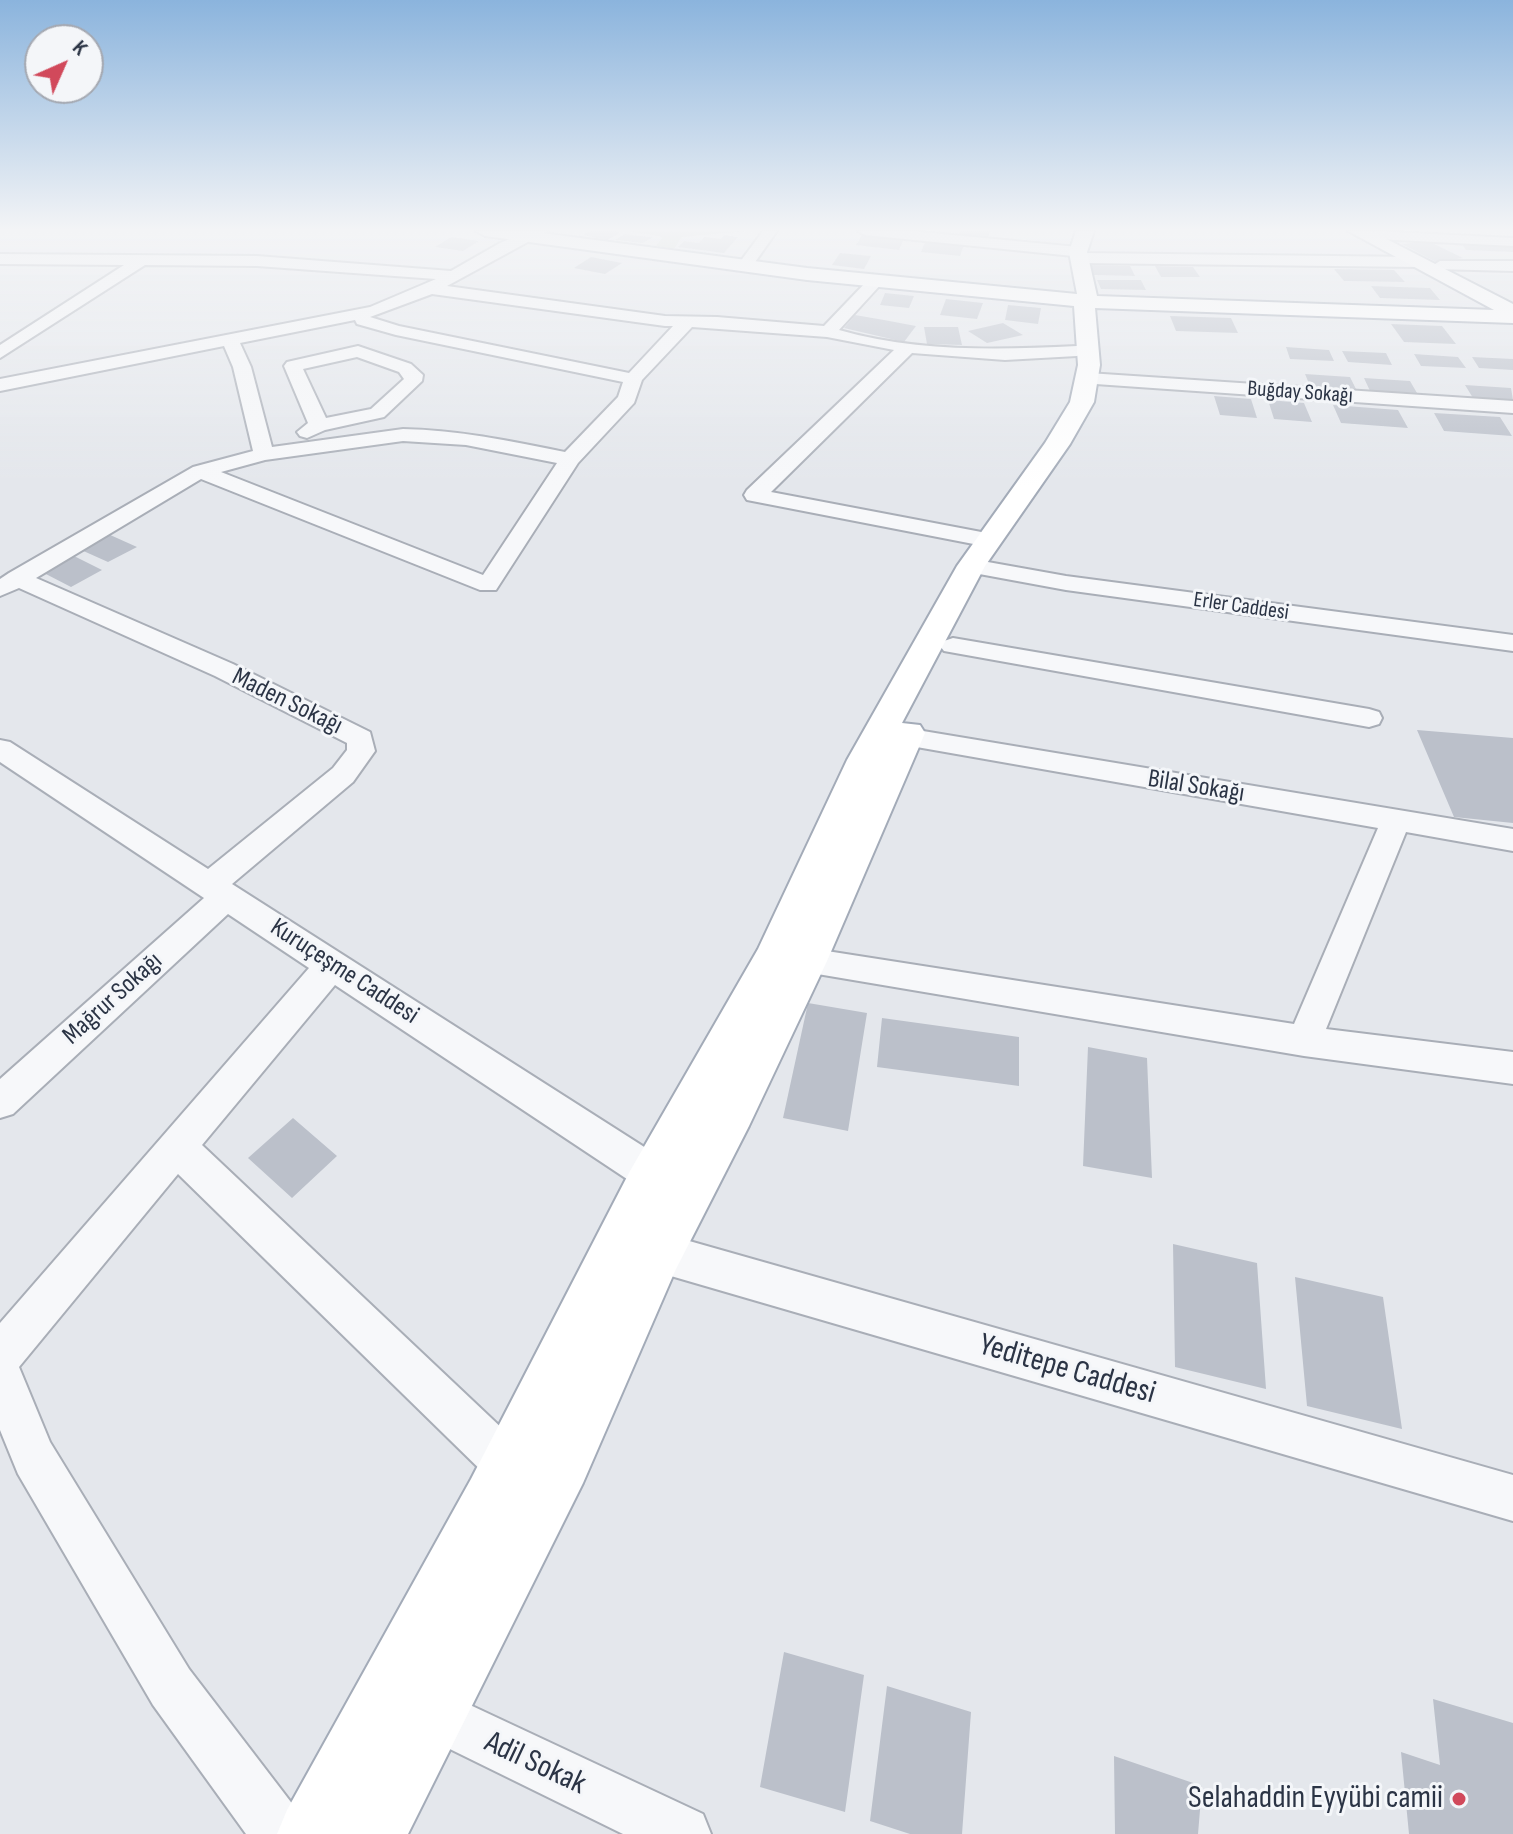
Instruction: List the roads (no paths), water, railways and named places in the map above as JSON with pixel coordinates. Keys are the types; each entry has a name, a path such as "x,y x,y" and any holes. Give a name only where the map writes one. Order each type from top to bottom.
{"main road":[{"path":"371,1834 410,1703 509,1466 639,1246 791,958 893,735 984,559 1082,402 1091,370 1087,317"},
{"path":"893,735 953,646 984,559"},
{"path":"311,1834 410,1703 563,1463 639,1246"}],"street":[{"path":"0,353 55,317"},
{"path":"232,344 352,317"},
{"path":"0,388 371,317"},
{"name":"Buğday Sokağı","path":"638,317 686,323 717,322 828,332 856,340 1005,355 1091,370 1513,407"},
{"path":"828,332 842,317"},
{"path":"363,320 633,379"},
{"path":"200,471 488,585 570,459 627,399 633,379 686,323"},
{"path":"232,344 242,367 264,453"},
{"name":"Erler Caddesi","path":"908,347 755,495 984,559 1141,594 1513,643"},
{"path":"8,583 200,471 285,446 319,425 381,411 413,381 414,375 405,368 358,351 293,366 319,425"},
{"path":"264,453 427,434 570,459"},
{"name":"Maden Sokağı","path":"8,583 224,670 360,738 361,751 343,775 219,890"},
{"path":"953,646 1369,718"},
{"name":"Bilal Sokağı","path":"893,735 1513,840"},
{"name":"Kuruçeşme Caddesi","path":"0,749 333,963 670,1186"},
{"path":"1304,1041 1396,820"},
{"name":"Mağrur Sokağı","path":"0,1102 219,890"},
{"path":"791,958 1304,1041 1513,1068"},
{"path":"0,1356 333,963"},
{"path":"177,1147 509,1466"},
{"name":"Yeditepe Caddesi","path":"639,1246 1513,1498"},
{"path":"0,1375 34,1458 171,1687 280,1834"},
{"name":"Adil Sokak","path":"410,1703 683,1834"}],"place":[{"name":"Selahaddin Eyyübi camii","path":"1459,1799"}]}
